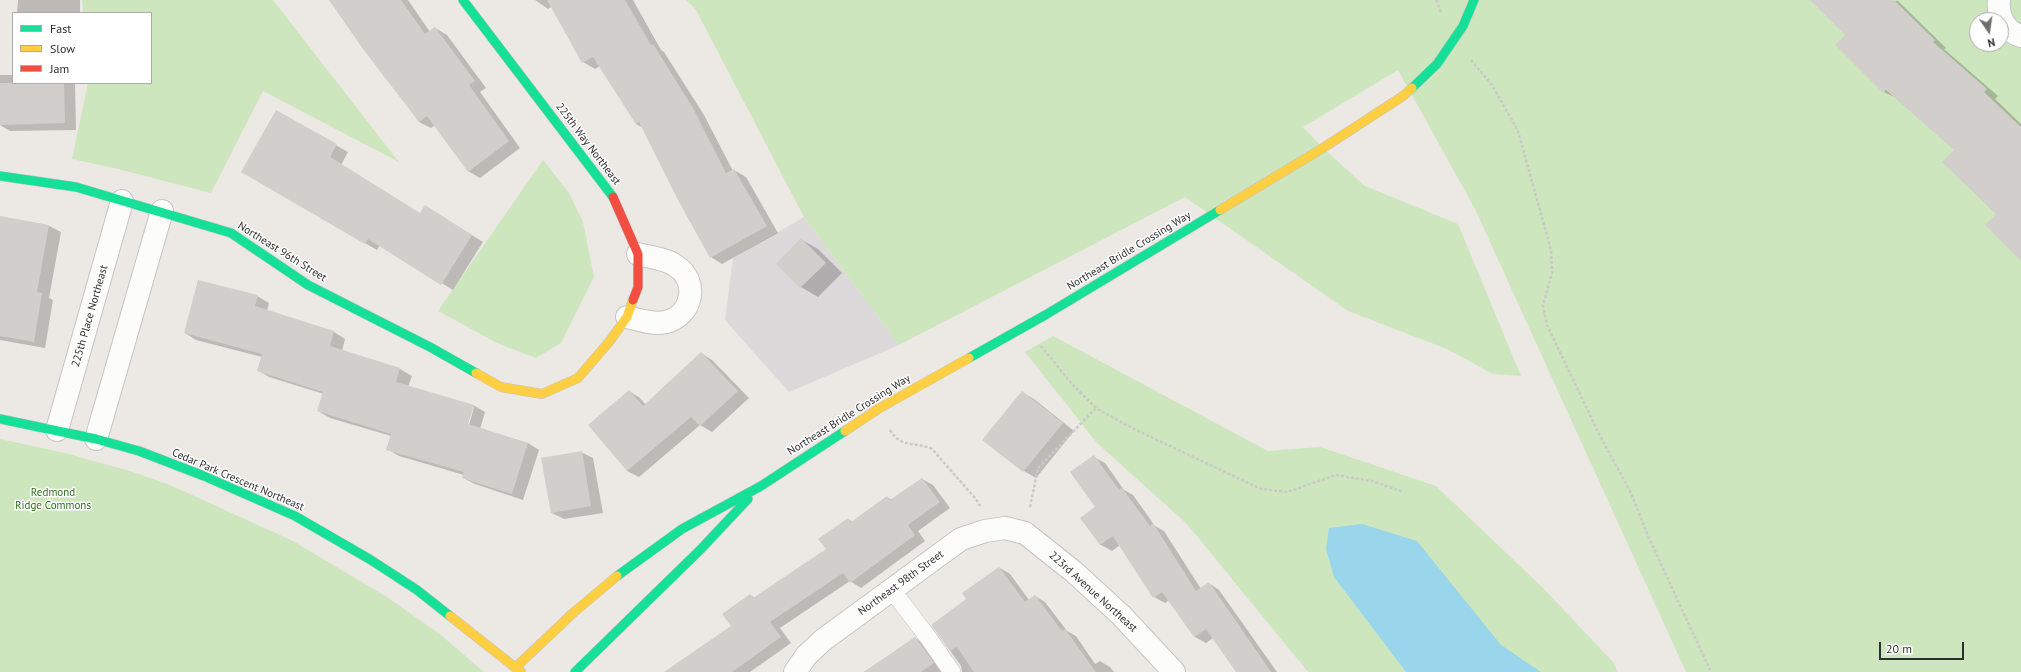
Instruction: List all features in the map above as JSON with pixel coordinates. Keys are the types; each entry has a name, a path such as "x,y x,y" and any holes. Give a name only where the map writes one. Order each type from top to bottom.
{"street":[{"name":"225th Way Northeast","path":"464,0 612,196 638,254 638,287 627,317 609,342 578,378"},
{"name":"Northeast Bridle Crossing Way","path":"518,670 573,613 627,568 682,529 761,486 878,409 1010,336 1323,148 1403,96 1437,64 1463,26 1474,0"},
{"path":"1999,0 1999,12 2002,21 2009,29 2021,36"},
{"name":"Northeast 96th Street","path":"0,176 76,187 162,211 231,234 308,285 430,347 501,387 542,394 578,378"},
{"name":"225th Place Northeast","path":"57,430 122,201"},
{"path":"96,439 162,211"},
{"path":"627,317 648,323 665,322 676,319 690,302 691,287 685,273 675,264 638,254"},
{"name":"Cedar Park Crescent Northeast","path":"0,419 57,430 139,451 204,476 295,516 371,560 417,590 518,670"},
{"name":"Northeast Bridle Crossing Way","path":"575,672 701,549 761,486"},
{"name":"Northeast 98th Street","path":"795,672 806,656 823,640 961,539 992,530 1005,528 1025,533"},
{"name":"223rd Avenue Northeast","path":"1025,533 1074,572 1121,615 1174,672"}],"lane":[{"path":"891,589 952,672"}],"path":[{"path":"1436,0 1454,38 1492,85 1518,131 1551,250 1552,273 1543,306 1547,324 1599,434 1631,493 1648,536 1711,672"},
{"path":"1037,341 1072,384 1096,408 1132,428 1261,489 1287,492 1336,475 1372,481 1403,492"},
{"path":"1025,533 1038,468 1096,408"},
{"path":"878,409 894,438 901,442 923,444 932,449 976,499 992,530"}],"shaded area":[{"path":"804,217 899,345 789,392 725,320 733,258"}],"green space":[{"path":"82,0 273,0 399,162 263,91 211,193 118,169 72,159 88,84 152,84 152,12 83,12"},
{"path":"686,0 2021,0 2021,672 1686,672 1475,209 1398,70 1303,127 1323,148 1365,186 1458,224 1521,376 1493,374 1447,349 1348,311 1185,197 899,345 804,217 696,10"},
{"path":"543,160 569,193 583,222 594,277 561,343 536,358 499,344 438,311"},
{"path":"1053,336 1268,451 1320,447 1436,486 1542,587 1613,662 1618,672 1308,672 1187,524 1097,443 1025,352"},
{"name":"Redmond Ridge Commons","path":"0,439 65,453 133,472 170,485 293,541 387,597 441,635 484,672 0,672"}],"water":[{"path":"1362,524 1417,541 1501,645 1541,672 1406,672 1334,577 1326,549 1329,528"}],"building":[{"path":"329,0 401,0 425,34 435,27 475,81 469,85 509,141 468,172 427,116 419,122 363,49"},
{"path":"547,0 625,0 651,45 653,44 693,108 726,173 734,169 767,226 710,258 678,200 639,122 636,124 593,57 582,63"},
{"path":"1810,0 1894,0 1935,40 1933,42 1987,89 1984,92 2021,127 2021,261 1985,225 1996,214 1942,162 1954,150 1886,90 1883,93 1835,45 1845,35"},
{"path":"0,83 64,84 65,123 0,125"},
{"path":"276,110 337,144 330,157 420,213 425,205 472,235 441,285 368,239 365,244 241,172"},
{"path":"0,216 49,225 37,292 42,293 34,342 0,336"},
{"path":"801,238 826,263 800,288 776,264"},
{"path":"198,280 258,295 255,306 334,331 330,346 400,368 396,382 474,405 468,424 528,443 512,494 462,478 464,472 386,450 391,434 317,411 323,392 257,371 262,354 184,333"},
{"path":"701,352 738,391 700,426 691,417 627,471 588,425 629,390 643,406"},
{"path":"1022,391 1063,423 1023,472 982,440"},
{"path":"582,451 591,506 551,513 541,458"},
{"path":"1094,455 1119,490 1122,488 1150,526 1153,523 1196,591 1209,582 1271,672 1236,672 1206,629 1194,637 1162,592 1153,598 1113,536 1100,545 1080,518 1095,507 1070,472"},
{"path":"922,478 940,502 908,525 915,535 850,583 843,573 770,622 781,637 732,672 664,672 731,626 722,614 750,594 753,598 826,549 818,539 848,518 851,522 887,496 890,500"},
{"path":"999,567 1025,602 1035,595 1062,631 1065,629 1096,672 974,672 957,647 950,651 931,625 966,599 962,593"},
{"path":"915,637 934,663 921,672 864,672"}],"traffic: fast":[{"path":"463,0 613,197"},
{"path":"1412,88 1437,64 1463,26 1474,0"},
{"path":"0,176 76,187 231,233 308,285 430,347 476,373"},
{"path":"969,358 1047,314 1220,210"},
{"path":"0,419 96,439 139,451 204,476 295,516 371,560 417,590 450,616"},
{"path":"617,576 682,529 761,486 845,431"},
{"path":"575,672 701,549 748,499"}],"traffic: slow":[{"path":"1220,210 1323,148 1403,96 1412,88"},
{"path":"476,373 501,387 542,394 578,378 609,342 627,317 633,300"},
{"path":"845,431 878,409 969,358"},
{"path":"516,667 573,613 617,576"},
{"path":"450,616 521,672"}],"traffic: jam":[{"path":"613,197 638,254 638,287 633,300"}]}
